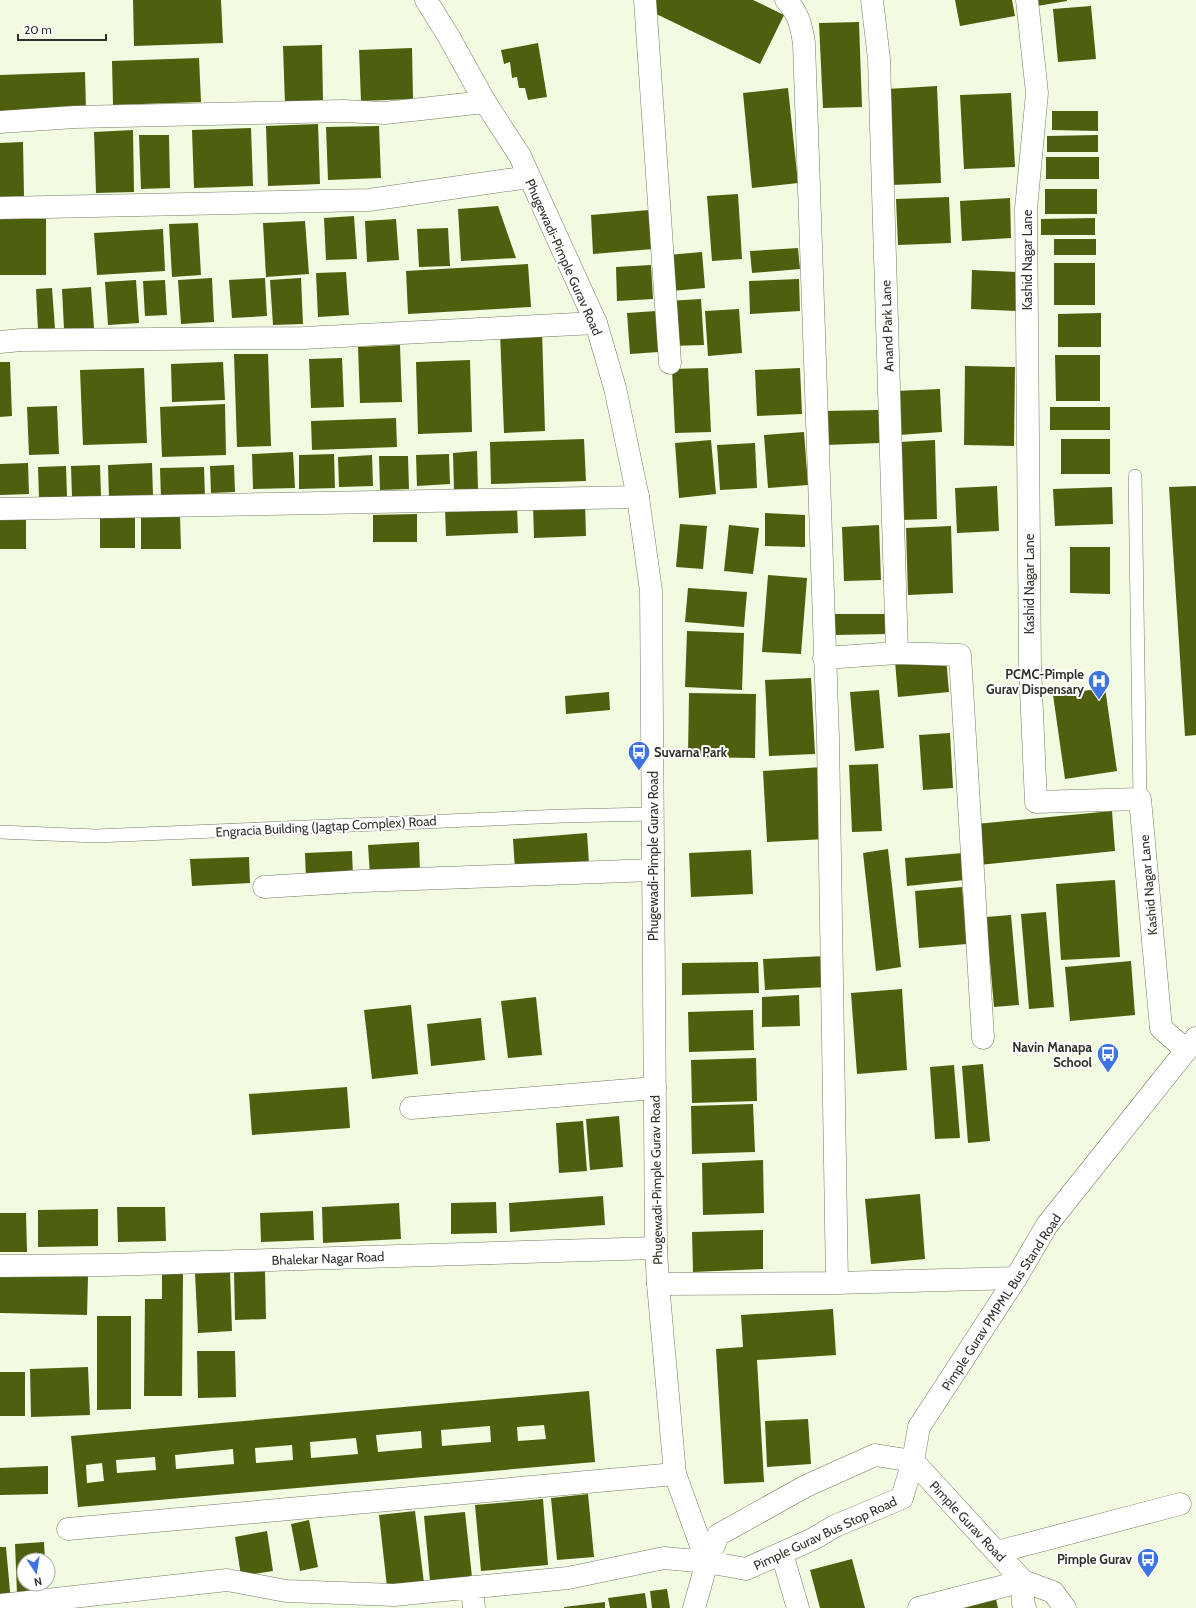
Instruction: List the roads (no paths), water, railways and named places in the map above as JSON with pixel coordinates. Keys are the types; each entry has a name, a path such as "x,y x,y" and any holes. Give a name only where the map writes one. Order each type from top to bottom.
{"street":[{"name":"Phugewadi-Pimple Gurav Road","path":"426,0 449,37 485,102 520,156 596,323 615,388 638,497 651,591 656,1248 658,1284 675,1474 707,1562"},
{"path":"645,0 670,363"},
{"path":"786,0 794,9 799,19 804,43 828,746 837,1283"},
{"name":"Anand Park Lane","path":"872,0 879,59 897,653"},
{"name":"Kashid Nagar Lane","path":"1027,0 1037,93 1026,209 1030,667 1036,802 1140,799 1161,1028 1191,1044"},
{"path":"0,122 75,117 343,111 385,113 485,102"},
{"path":"0,208 369,200 529,177"},
{"path":"0,342 36,340 303,338 596,323"},
{"path":"0,509 638,497"},
{"path":"824,658 897,653 960,655 983,1038"},
{"path":"264,887 362,880 653,870"},
{"name":"Pimple Gurav PMPML Bus Stand Road","path":"913,1461 919,1427 1016,1278 1047,1226 1191,1044"},
{"path":"411,1108 655,1088"},
{"name":"Bhalekar Nagar Road","path":"0,1266 107,1265 656,1248"},
{"path":"658,1284 837,1283 1016,1278"},
{"path":"694,1608 707,1562 718,1535 806,1486 875,1456 913,1461"},
{"name":"Pimple Gurav Road","path":"913,1461 1023,1581 1053,1592 1065,1608"},
{"name":"Pimple Gurav Bus Stop Road","path":"0,1605 227,1580 286,1591 473,1598 664,1558 707,1562 746,1569 813,1539 834,1526 902,1498 913,1461"},
{"path":"68,1530 675,1474"},
{"path":"997,1552 1180,1504"},
{"path":"782,1554 798,1608"},
{"path":"919,1608 1023,1581 1023,1603 1025,1608"}],"lane":[{"path":"1135,476 1140,799"},
{"name":"Engracia Building (Jagtap Complex) Road","path":"0,832 96,836 563,816 652,814"}],"place":[{"name":"PCMC-Pimple Gurav Dispensary","path":"1099,700"},
{"name":"Suvarna Park","path":"639,772"},
{"name":"Navin Manapa School","path":"1108,1074"},
{"name":"Pimple Gurav","path":"1148,1578"}]}
